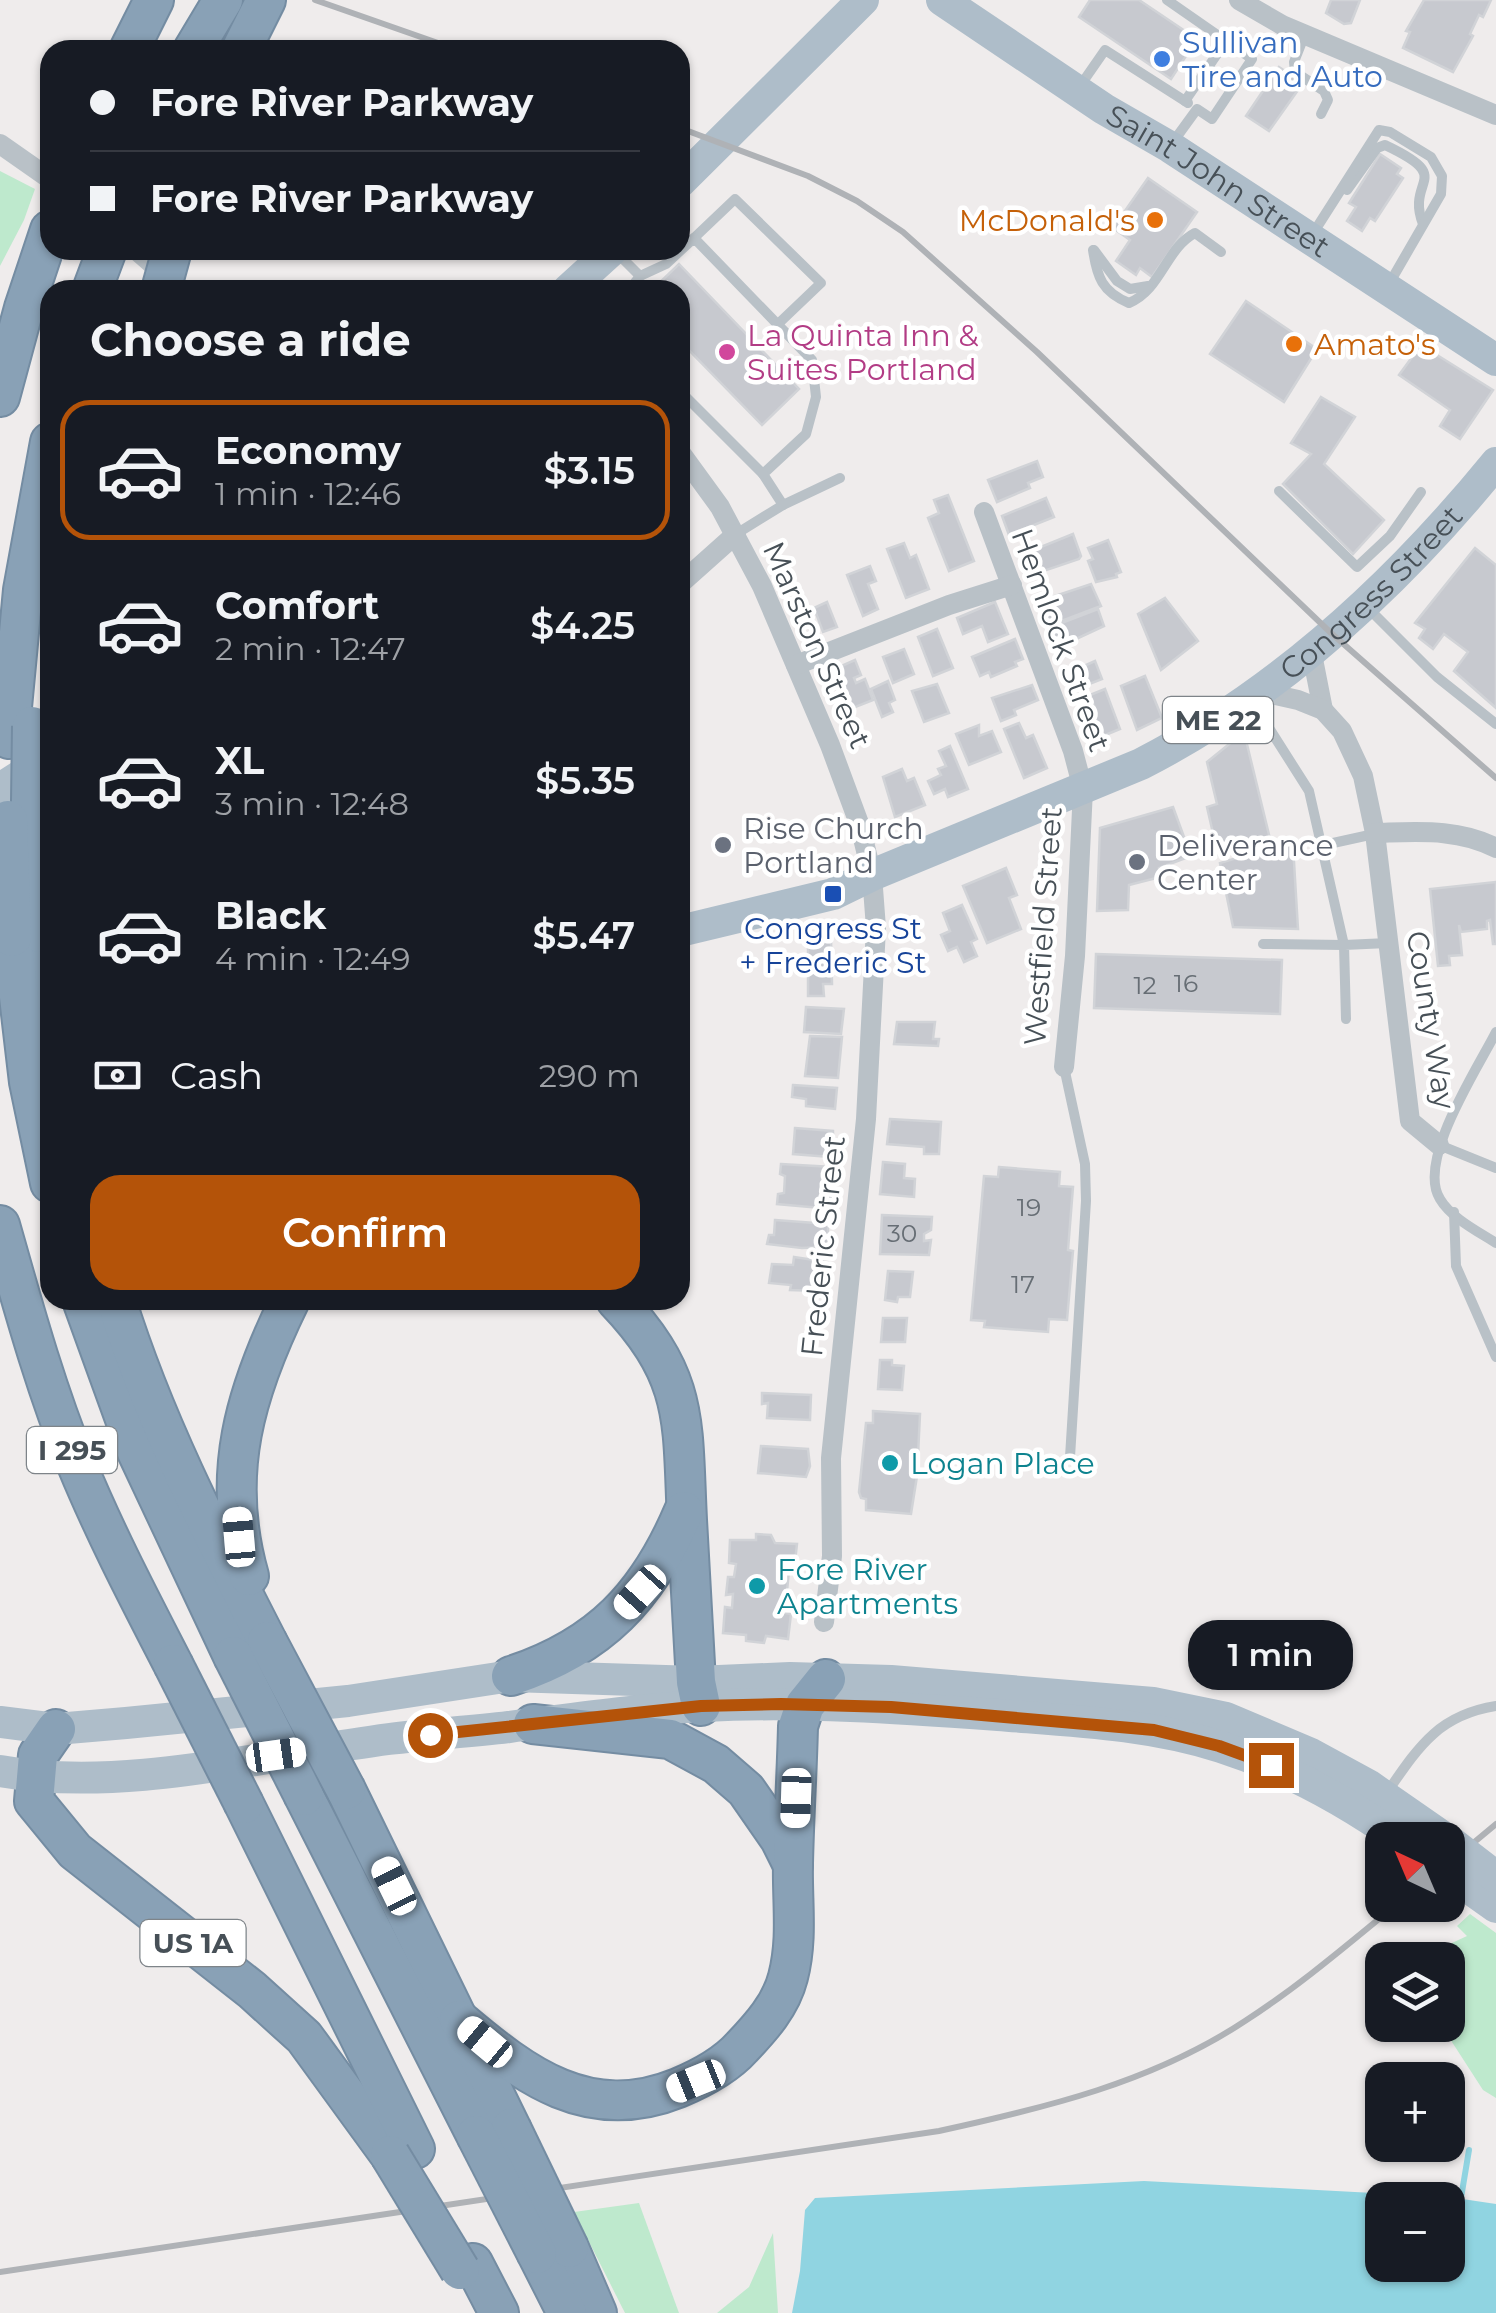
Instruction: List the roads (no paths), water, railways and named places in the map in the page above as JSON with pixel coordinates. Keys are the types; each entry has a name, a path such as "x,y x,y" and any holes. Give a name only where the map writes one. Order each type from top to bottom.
{"highway":[{"path":"135,40 154,0"},
{"path":"199,40 221,5"},
{"path":"0,289 40,245"},
{"path":"0,397 40,260"},
{"path":"40,488 34,516 32,801 26,935 29,1082 40,1135"},
{"path":"26,935 40,980"},
{"name":"I 295","path":"0,1226 39,1362 76,1464 122,1565 244,1804 402,2152"},
{"name":"I 295","path":"86,1310 137,1452 250,1648 304,1796 493,2131 553,2251 566,2313"},
{"path":"119,1310 250,1648 346,1790 459,2020 493,2131"},
{"path":"250,1648 237,1514 238,1452 244,1414 261,1359 285,1310"},
{"path":"261,1359 302,1310"},
{"path":"625,1310 647,1336 677,1396 686,1437 698,1694"},
{"path":"511,1676 576,1649 617,1617 660,1563 687,1504"},
{"path":"459,2020 512,2064 556,2087 606,2102 640,2100 696,2081 730,2060 766,2019 788,1979 795,1928 798,1726 815,1692"},
{"path":"533,1724 670,1739 716,1764 746,1790 793,1865"},
{"path":"18,1775 56,1729"},
{"name":"US 1A","path":"18,1775 74,1851 252,1990 304,2038 402,2152 466,2266 487,2313"},
{"path":"553,2251 596,2313"},
{"path":"466,2266 498,2313"}],"main road":[{"path":"690,172 863,0"},
{"name":"Saint John Street","path":"945,2 1496,360"},
{"path":"579,280 602,260"},
{"name":"Congress Street","path":"690,929 833,894 1172,749 1258,691 1365,604 1445,525 1496,463"},
{"path":"0,789 30,741"},
{"path":"0,894 40,891"},
{"path":"0,1722 56,1729 348,1701 511,1676 698,1694 815,1692 891,1681 1153,1703 1222,1732 1271,1765 1309,1768 1384,1796 1400,1822"},
{"path":"18,1775 121,1778 392,1738 533,1724 698,1694"},
{"path":"1309,1768 1391,1822"},
{"path":"1465,1875 1493,1895"},
{"path":"1465,1881 1493,1895"}],"street":[{"path":"1240,0 1305,34 1496,116"},
{"path":"0,144 40,173"},
{"path":"148,260 170,280"},
{"name":"Marston Street","path":"690,467 736,534 796,664 860,826 872,875"},
{"name":"Hemlock Street","path":"984,512 1073,751 1083,788"},
{"path":"690,575 736,534"},
{"path":"796,664 948,605 1012,585"},
{"name":"County Way","path":"1311,649 1323,710 1342,732 1364,776 1375,833 1410,1121 1439,1144"},
{"path":"1258,691 1323,710"},
{"name":"Westfield Street","path":"1064,1067 1075,956 1083,788"},
{"path":"1375,833 1437,832 1477,838 1496,848"},
{"name":"Frederic Street","path":"824,1622 832,1556 831,1458 866,1119 876,928 872,875"}],"lane":[{"path":"1077,91 1104,50 1212,119 1252,59 1168,0"},
{"path":"1305,34 1294,62 1295,72 1324,91 1328,100 1321,114"},
{"path":"1185,101 1226,41"},
{"path":"1170,147 1197,109"},
{"path":"1309,240 1379,130 1390,132 1431,158 1442,176 1440,194 1386,290"},
{"path":"1331,204 1339,202 1377,148 1385,145 1423,167 1427,176 1419,213 1423,224"},
{"path":"690,242 734,198 820,283 778,324"},
{"path":"1154,283 1130,289 1117,281 1093,250 1098,279 1115,298 1129,303 1154,283 1185,238 1195,234 1220,252"},
{"path":"694,238 812,360 816,397 806,434 762,474"},
{"path":"623,260 640,276"},
{"path":"637,280 670,260"},
{"path":"690,401 762,474 783,504"},
{"path":"736,534 783,504 840,478"},
{"path":"1279,492 1357,567 1390,536 1421,492"},
{"path":"1365,604 1438,677 1496,724"},
{"path":"1269,728 1309,791 1324,845 1344,945 1346,1019"},
{"path":"1324,845 1375,833"},
{"path":"1263,944 1388,943"},
{"path":"1496,1032 1439,1144 1434,1171 1439,1199 1496,1243"},
{"path":"1064,1067 1085,1164 1086,1201 1070,1457"},
{"name":"County Way","path":"1439,1144 1496,1168"},
{"path":"1454,1212 1456,1266 1496,1357"},
{"path":"1384,1796 1423,1742 1444,1722 1475,1709 1496,1706"}],"water":[{"path":"1144,2181 1365,2193 1365,2282 1465,2282 1465,2199 1496,2204 1496,2313 792,2313 805,2210 815,2198"}],"waterway":[{"path":"1464,2182 1469,2150"}],"railway":[{"path":"315,0 429,40"},
{"path":"690,132 808,176 857,201 903,232 1037,352 1331,633 1496,778"},
{"path":"1465,1850 1496,1824"},
{"path":"0,2272 939,2131 1019,2113 1136,2077 1210,2042 1284,1994 1375,1922"}],"place":[{"name":"Sullivan Tire and Auto","path":"1162,59"},
{"name":"McDonald's","path":"1155,220"},
{"name":"Amato's","path":"1294,344"},
{"name":"La Quinta Inn & Suites Portland","path":"727,352"},
{"name":"Rise Church Portland","path":"723,845"},
{"name":"Deliverance Center","path":"1137,862"},
{"name":"Congress St + Frederic St","path":"833,894"},
{"name":"Logan Place","path":"890,1463"},
{"name":"Fore River Apartments","path":"757,1586"}]}
